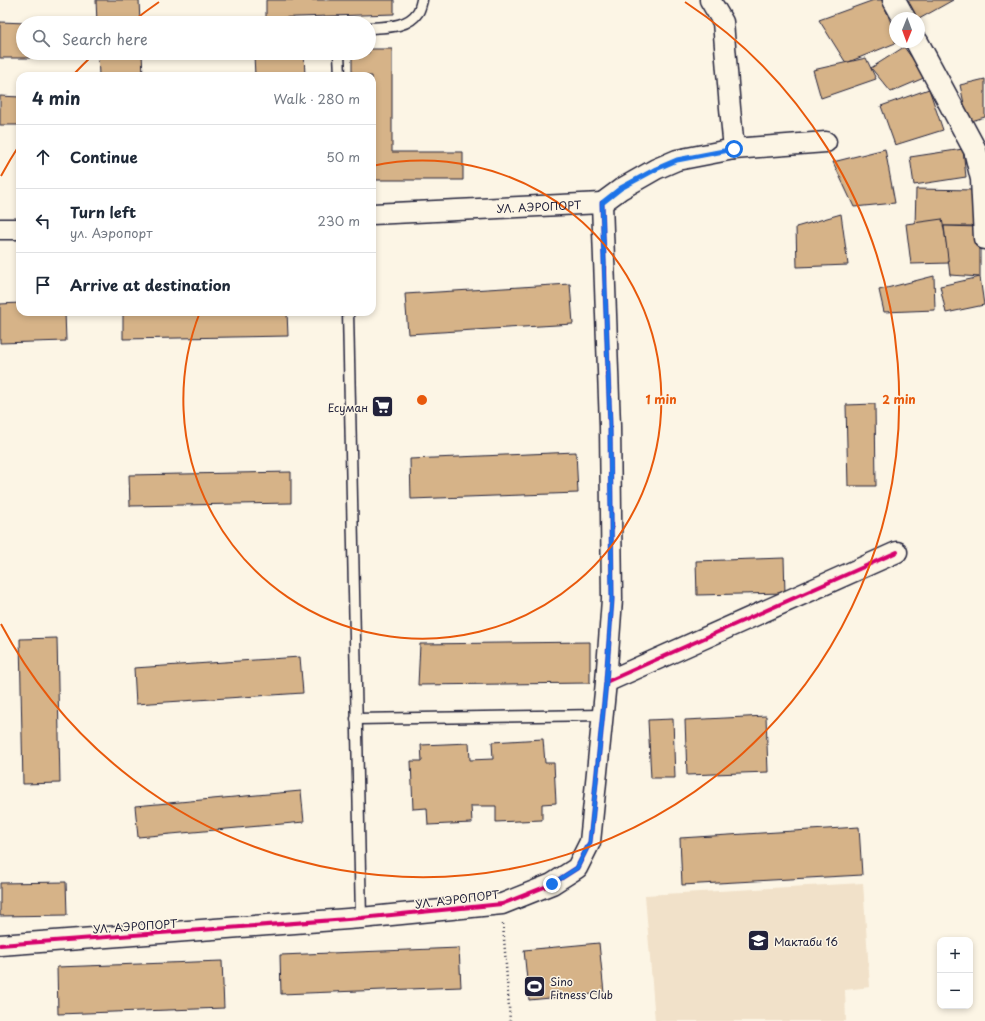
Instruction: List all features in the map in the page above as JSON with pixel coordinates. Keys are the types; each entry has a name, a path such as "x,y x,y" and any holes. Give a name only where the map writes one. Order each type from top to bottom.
{"street":[{"path":"710,0 723,22 734,149"},
{"path":"894,0 901,12"},
{"path":"920,48 975,150 982,179 985,232"},
{"path":"602,203 621,188 656,169 677,160 734,149 826,142"},
{"name":"УЛ. АЭРОПОРТ","path":"0,945 361,918 502,904 552,884 577,868 590,842 606,682 612,599 610,426 602,203 376,214"},
{"path":"0,229 16,228"},
{"path":"606,682 897,552"}],"lane":[{"path":"376,27 396,26 410,20 418,12 422,0"},
{"path":"339,60 340,72"},
{"path":"348,316 361,918"},
{"path":"356,719 603,715"}],"path":[{"path":"502,904 510,1021"}],"shaded area":[{"name":"Мактаби 16","path":"863,883 870,987 845,990 846,1021 655,1021 645,895"}],"building":[{"path":"96,0 139,0 140,16 97,16"},
{"path":"266,0 394,0 394,14 266,16"},
{"path":"874,0 882,0 889,18 889,46 846,63 819,20"},
{"path":"901,0 953,0 925,16 925,12 908,12"},
{"path":"0,22 16,23 16,58 0,58"},
{"path":"905,48 926,77 891,92 871,68"},
{"path":"376,49 392,49 392,152 463,152 463,180 376,180 376,72 352,72 352,60 376,60"},
{"path":"866,58 876,79 821,98 813,70"},
{"path":"98,60 142,60 143,72 99,72"},
{"path":"254,60 304,60 305,72 255,72"},
{"path":"985,79 985,117 968,122 960,85"},
{"path":"929,89 943,130 895,145 881,106"},
{"path":"0,96 16,97 16,125 0,125"},
{"path":"885,149 895,203 854,207 833,162"},
{"path":"963,149 966,177 914,185 910,157"},
{"path":"916,189 975,190 976,226 915,226"},
{"path":"841,214 848,265 797,267 796,227"},
{"path":"942,219 950,263 911,264 906,224"},
{"path":"944,226 980,227 980,277 950,275"},
{"path":"934,276 935,310 884,312 879,290"},
{"path":"980,277 984,305 946,313 940,286"},
{"path":"570,284 573,324 408,334 405,294"},
{"path":"16,303 16,316 65,316 66,341 0,343 0,304"},
{"path":"123,316 287,316 288,336 123,339"},
{"path":"875,404 876,486 848,486 846,405"},
{"path":"576,452 578,493 411,499 410,459"},
{"path":"291,472 291,503 130,506 129,475"},
{"path":"784,558 785,593 697,595 696,561"},
{"path":"57,638 60,783 23,784 20,639"},
{"path":"590,642 590,683 418,685 420,644"},
{"path":"300,657 303,693 136,704 134,668"},
{"path":"766,716 768,772 687,775 685,720"},
{"path":"673,719 675,778 651,778 648,720"},
{"path":"543,739 545,763 554,763 556,803 542,804 542,820 496,822 496,806 471,806 472,823 428,825 427,808 413,809 411,761 422,761 421,745 469,743 470,760 493,759 492,742"},
{"path":"301,791 304,822 138,837 135,806"},
{"path":"859,827 862,875 682,885 680,838"},
{"path":"66,882 67,915 0,916 0,883"},
{"path":"599,943 604,993 529,1000 524,950"},
{"path":"459,948 461,987 281,994 280,955"},
{"path":"222,961 224,1008 58,1014 57,967"}],"cycle path":[{"path":"0,945 361,918 502,904 552,884 577,868 590,842 606,682 612,599 610,426 602,203"},
{"path":"606,682 897,552"}],"place":[{"name":"Есуман","path":"383,407"},
{"name":"Мактаби 16","path":"758,941"},
{"name":"Sino Fitness Club","path":"535,987"}],"route":[{"path":"552,884 577,868 590,842 606,682 612,599 610,426 602,203 621,188 656,169 677,160 734,149"}]}
